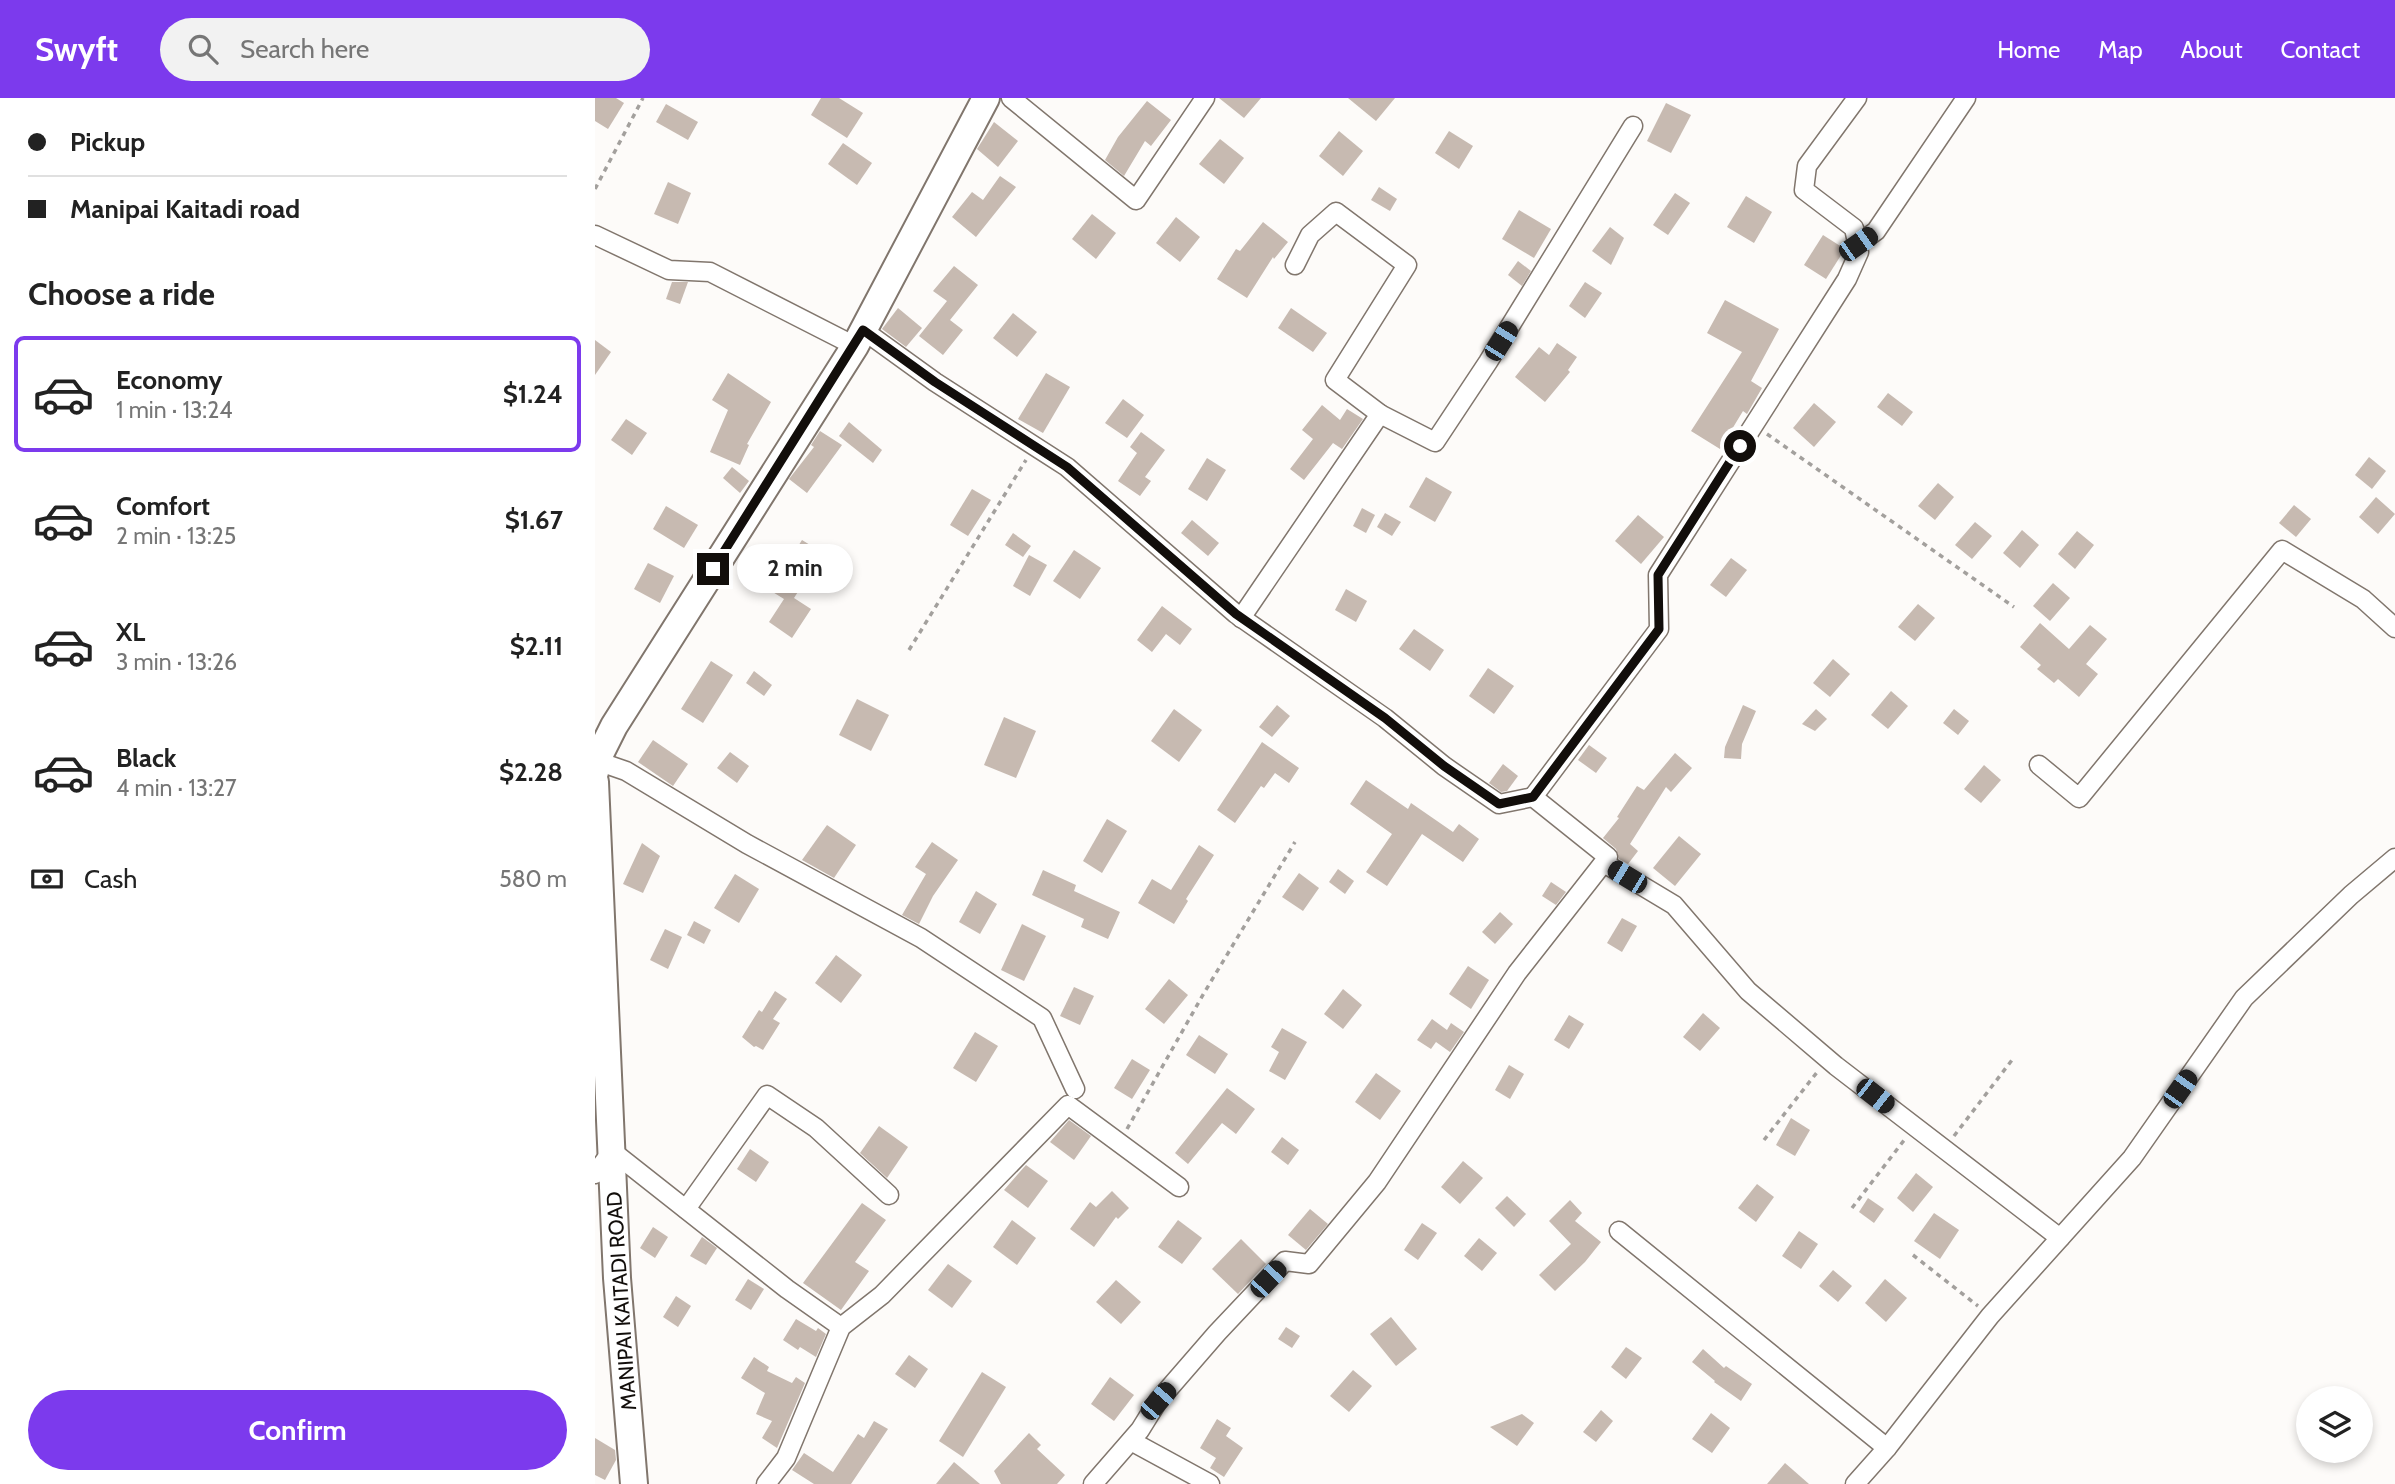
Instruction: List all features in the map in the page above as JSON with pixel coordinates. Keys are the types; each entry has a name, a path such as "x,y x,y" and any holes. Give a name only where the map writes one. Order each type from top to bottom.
{"main road":[{"name":"MANIPAI KAITADI ROAD","path":"634,1484 617,1278 596,766 614,726 859,338 986,98"}],"street":[{"path":"1011,98 1136,200 1205,98"},
{"path":"595,235 669,270 710,272 859,338 935,382 1067,467 1241,618 1385,718 1444,766 1499,804 1533,797 1659,629 1658,575 1847,279 1859,252 1854,228 1804,190 1807,166 1857,98"},
{"path":"1858,244 1876,232 1966,98"},
{"path":"1295,265 1310,235 1336,212 1406,265 1335,380 1380,414 1435,442 1488,362 1633,126"},
{"path":"1241,618 1380,414"},
{"path":"2039,765 2079,799 2282,550 2363,600 2395,628"},
{"path":"596,766 626,771 747,844 921,938 1042,1018 1075,1089"},
{"path":"1093,1484 1131,1441 1158,1401 1217,1333 1285,1261 1309,1264 1377,1182 1517,973 1608,857 1533,797"},
{"path":"1855,1484 1887,1448 1990,1316 2132,1158 2244,998 2351,895 2395,858"},
{"path":"1604,863 1674,905 1748,991 1828,1058 2060,1238"},
{"path":"686,1209 767,1095 816,1128 889,1195"},
{"path":"766,1484 786,1458 841,1327 882,1295 1068,1105 1179,1187"},
{"path":"595,1174 612,1151 787,1289 841,1327"},
{"path":"1619,1231 1887,1448"},
{"path":"1131,1441 1210,1484"}],"path":[{"path":"595,189 643,98"},
{"path":"1754,425 2014,607"},
{"path":"909,650 1034,446"},
{"path":"1119,1143 1204,993 1295,842"},
{"path":"1764,1140 1828,1058"},
{"path":"1944,1149 2012,1060"},
{"path":"1852,1208 1915,1126"},
{"path":"1913,1255 1990,1316"}],"building":[{"path":"595,98 616,98 624,103 608,129 595,121"},
{"path":"821,98 839,98 863,113 847,138 811,115"},
{"path":"1219,98 1261,98 1244,118"},
{"path":"1348,98 1395,98 1376,121"},
{"path":"1147,101 1171,120 1151,146 1145,141 1124,176 1105,160 1118,137"},
{"path":"1666,103 1691,115 1671,153 1647,141"},
{"path":"666,104 698,122 688,140 656,122"},
{"path":"994,122 1018,141 998,167 977,149"},
{"path":"1339,131 1363,151 1343,176 1319,156"},
{"path":"1449,131 1473,146 1459,169 1435,153"},
{"path":"1220,139 1244,158 1224,184 1199,164"},
{"path":"843,143 872,163 857,185 828,164"},
{"path":"1000,176 1016,187 976,237 952,217 972,192 983,200"},
{"path":"668,182 691,193 678,224 654,214"},
{"path":"1379,187 1397,199 1390,211 1371,200"},
{"path":"1675,193 1690,203 1668,235 1653,225"},
{"path":"1746,196 1772,212 1754,243 1727,227"},
{"path":"1519,210 1551,229 1534,258 1502,239"},
{"path":"1092,214 1116,233 1096,259 1072,239"},
{"path":"1176,217 1200,237 1180,262 1156,243"},
{"path":"1263,222 1288,242 1274,259 1273,257 1247,298 1217,279 1236,249 1240,251"},
{"path":"1610,227 1624,238 1611,265 1592,251"},
{"path":"1823,235 1845,249 1826,279 1804,265"},
{"path":"1518,261 1531,271 1522,286 1508,275"},
{"path":"954,266 978,285 950,320 963,330 943,355 919,336 947,301 933,291"},
{"path":"672,282 688,282 680,304 666,299"},
{"path":"1585,282 1602,293 1585,318 1569,306"},
{"path":"1725,300 1779,329 1751,381 1762,388 1747,414 1743,411 1720,449 1691,431 1742,352 1707,333"},
{"path":"898,308 922,328 906,347 882,329"},
{"path":"1291,308 1327,333 1313,352 1278,328"},
{"path":"1013,313 1037,332 1017,357 993,338"},
{"path":"595,340 611,352 595,375"},
{"path":"1557,343 1577,357 1568,370 1570,372 1545,402 1515,377 1539,347 1549,355"},
{"path":"728,373 771,402 747,444 749,445 740,465 710,452 728,410 712,400"},
{"path":"1046,373 1070,387 1043,433 1018,419"},
{"path":"1888,393 1913,412 1902,426 1877,407"},
{"path":"1123,399 1144,415 1127,438 1105,423"},
{"path":"1814,403 1836,422 1814,447 1793,428"},
{"path":"1322,405 1340,420 1347,409 1363,419 1342,449 1333,443 1304,480 1290,469 1313,439 1302,430"},
{"path":"626,419 647,433 632,455 611,440"},
{"path":"849,422 882,450 873,463 839,436"},
{"path":"820,431 842,445 807,493 789,479 814,447 811,445"},
{"path":"1141,432 1165,450 1145,477 1151,481 1140,496 1118,481 1137,453 1130,447"},
{"path":"2369,457 2386,471 2372,489 2355,475"},
{"path":"1207,458 1226,470 1207,501 1188,489"},
{"path":"732,467 749,481 740,493 723,478"},
{"path":"1426,477 1452,492 1435,522 1409,507"},
{"path":"1938,483 1954,497 1935,520 1918,506"},
{"path":"972,489 991,500 968,536 950,525"},
{"path":"2376,497 2395,514 2378,534 2359,517"},
{"path":"2294,505 2311,519 2296,537 2279,523"},
{"path":"666,506 698,525 684,548 653,529"},
{"path":"1362,508 1375,515 1366,533 1353,526"},
{"path":"1385,513 1401,522 1392,536 1377,527"},
{"path":"1638,515 1664,537 1641,564 1615,541"},
{"path":"1192,520 1219,543 1208,556 1181,533"},
{"path":"1975,522 1992,536 1972,559 1955,545"},
{"path":"2022,530 2039,545 2020,568 2003,553"},
{"path":"2077,531 2094,545 2075,569 2058,554"},
{"path":"1013,533 1031,546 1023,557 1005,545"},
{"path":"802,540 823,553 794,598 811,609 792,638 769,622 784,599 763,586 773,571 780,575"},
{"path":"1074,550 1101,568 1080,599 1053,581"},
{"path":"1029,555 1047,565 1030,596 1013,586"},
{"path":"1731,558 1747,570 1726,597 1710,585"},
{"path":"648,563 674,576 660,603 634,589"},
{"path":"2053,583 2070,598 2050,621 2033,606"},
{"path":"1346,589 1367,601 1356,622 1335,610"},
{"path":"1918,604 1935,618 1915,641 1898,627"},
{"path":"1162,606 1192,629 1180,645 1166,634 1152,652 1137,640"},
{"path":"2040,623 2069,649 2090,625 2107,639 2086,664 2098,674 2079,697 2058,679 2054,683 2037,669 2041,665 2020,647"},
{"path":"1414,629 1444,650 1430,671 1399,649"},
{"path":"1833,659 1850,674 1830,697 1813,683"},
{"path":"711,661 733,675 703,723 681,709"},
{"path":"1488,668 1514,686 1494,714 1469,696"},
{"path":"754,671 772,685 764,696 746,683"},
{"path":"1891,691 1908,706 1888,729 1871,715"},
{"path":"857,699 889,715 871,751 839,735"},
{"path":"1277,705 1290,716 1272,737 1259,727"},
{"path":"1743,705 1756,711 1742,744 1741,759 1724,758 1725,747"},
{"path":"1174,709 1202,730 1179,762 1151,741"},
{"path":"1816,709 1827,719 1815,731 1802,724"},
{"path":"1954,709 1969,721 1958,735 1943,723"},
{"path":"1004,717 1036,731 1016,778 984,765"},
{"path":"653,740 688,764 673,786 638,762"},
{"path":"1262,742 1299,768 1289,783 1275,773 1264,788 1261,786 1235,823 1217,810"},
{"path":"1589,745 1607,758 1596,773 1578,760"},
{"path":"730,752 749,766 737,783 717,768"},
{"path":"1675,753 1692,768 1671,792 1666,787 1630,844 1638,851 1628,864 1619,859 1616,849 1603,838 1619,818 1617,817 1637,786 1644,790"},
{"path":"1503,764 1518,776 1507,791 1501,792 1489,783"},
{"path":"1984,765 2001,780 1981,803 1964,789"},
{"path":"1366,780 1408,809 1411,803 1453,832 1459,824 1479,839 1463,862 1422,834 1387,886 1366,872 1392,834 1350,804"},
{"path":"1107,819 1127,831 1102,873 1083,861"},
{"path":"827,825 856,845 834,878 802,860"},
{"path":"1679,836 1701,854 1675,886 1653,868"},
{"path":"932,842 958,860 933,896 919,924 902,915 926,874 915,867"},
{"path":"642,843 660,856 643,893 623,884"},
{"path":"1199,845 1214,855 1186,899 1188,901 1174,924 1138,903 1152,879 1171,890"},
{"path":"1338,869 1354,881 1345,894 1329,882"},
{"path":"1043,870 1076,885 1074,891 1120,912 1108,939 1081,927 1084,919 1032,895"},
{"path":"1299,873 1319,888 1303,911 1282,897"},
{"path":"735,874 759,889 739,923 714,908"},
{"path":"1551,882 1566,892 1556,905 1542,896"},
{"path":"976,891 997,904 980,934 959,922"},
{"path":"1500,912 1513,924 1495,944 1482,932"},
{"path":"1622,918 1637,926 1622,952 1607,943"},
{"path":"694,921 711,930 704,944 687,935"},
{"path":"1022,924 1046,936 1024,981 1001,970"},
{"path":"665,929 682,937 668,969 650,960"},
{"path":"836,955 862,975 841,1003 815,983"},
{"path":"1468,966 1489,980 1471,1009 1449,994"},
{"path":"1169,979 1188,995 1164,1024 1145,1009"},
{"path":"1074,987 1094,996 1080,1025 1060,1016"},
{"path":"1343,989 1362,1005 1343,1029 1324,1014"},
{"path":"775,991 787,999 773,1019 780,1023 763,1050 754,1047 742,1037"},
{"path":"1703,1013 1720,1028 1700,1051 1683,1037"},
{"path":"1569,1015 1584,1024 1569,1049 1554,1040"},
{"path":"1432,1019 1447,1030 1451,1023 1464,1032 1450,1052 1436,1042 1431,1049 1417,1040"},
{"path":"1282,1028 1307,1042 1285,1080 1269,1071 1279,1052 1271,1047"},
{"path":"975,1032 998,1046 976,1082 953,1068"},
{"path":"1199,1035 1228,1054 1215,1074 1186,1055"},
{"path":"1132,1059 1150,1070 1132,1099 1114,1088"},
{"path":"1509,1065 1524,1074 1510,1099 1495,1090"},
{"path":"1376,1073 1401,1091 1380,1120 1355,1102"},
{"path":"1227,1088 1255,1109 1236,1134 1222,1123 1188,1164 1175,1153"},
{"path":"1791,1118 1810,1130 1795,1156 1776,1145"},
{"path":"1069,1120 1091,1136 1074,1160 1050,1142"},
{"path":"879,1126 908,1147 887,1178 860,1153"},
{"path":"1282,1137 1299,1150 1288,1165 1271,1152"},
{"path":"750,1149 769,1162 756,1182 737,1169"},
{"path":"1463,1161 1483,1178 1460,1204 1441,1187"},
{"path":"1026,1165 1048,1181 1028,1208 1004,1190"},
{"path":"1916,1173 1933,1187 1913,1212 1897,1198"},
{"path":"1757,1184 1774,1197 1756,1222 1738,1208"},
{"path":"1112,1191 1129,1208 1118,1219 1116,1217 1094,1247 1070,1229 1090,1202 1096,1207"},
{"path":"1507,1196 1526,1214 1514,1227 1495,1208"},
{"path":"1868,1198 1884,1209 1874,1223 1859,1212"},
{"path":"1570,1200 1582,1213 1575,1221 1601,1242 1555,1291 1539,1275 1571,1244 1549,1221"},
{"path":"862,1203 886,1220 855,1262 869,1271 841,1310 803,1283"},
{"path":"1310,1209 1328,1224 1306,1250 1288,1235"},
{"path":"1934,1213 1959,1230 1940,1259 1914,1241"},
{"path":"1012,1220 1036,1238 1017,1265 993,1247"},
{"path":"1178,1220 1202,1238 1182,1264 1158,1247"},
{"path":"1422,1223 1437,1233 1418,1260 1404,1250"},
{"path":"653,1227 668,1237 655,1258 640,1248"},
{"path":"1799,1231 1818,1244 1801,1269 1782,1256"},
{"path":"702,1237 717,1248 706,1265 690,1256"},
{"path":"1479,1238 1497,1253 1482,1271 1464,1256"},
{"path":"1241,1239 1266,1264 1238,1294 1212,1269"},
{"path":"948,1264 972,1281 952,1308 928,1290"},
{"path":"1833,1270 1852,1286 1838,1302 1819,1286"},
{"path":"748,1279 764,1289 751,1310 735,1300"},
{"path":"1885,1279 1907,1298 1886,1322 1865,1303"},
{"path":"1116,1280 1141,1302 1121,1324 1096,1302"},
{"path":"676,1296 691,1306 678,1327 663,1317"},
{"path":"1391,1317 1417,1349 1396,1366 1370,1334"},
{"path":"796,1319 826,1334 816,1357 783,1340"},
{"path":"1286,1327 1300,1336 1292,1348 1278,1339"},
{"path":"1626,1347 1642,1358 1626,1379 1611,1367"},
{"path":"1703,1349 1724,1368 1726,1366 1752,1384 1741,1401 1692,1362"},
{"path":"909,1355 928,1369 915,1388 895,1374"},
{"path":"754,1357 769,1367 767,1371 792,1383 796,1377 805,1383 777,1448 762,1438 772,1421 756,1414 765,1393 741,1378"},
{"path":"1353,1370 1372,1386 1349,1412 1330,1396"},
{"path":"982,1372 1006,1387 963,1457 939,1441"},
{"path":"1110,1377 1134,1395 1114,1421 1091,1404"},
{"path":"1601,1410 1613,1421 1596,1442 1583,1432"},
{"path":"1711,1413 1730,1428 1712,1453 1692,1439"},
{"path":"1522,1414 1534,1423 1517,1446 1490,1427"},
{"path":"1217,1419 1231,1428 1226,1436 1243,1448 1224,1477 1210,1468 1216,1458 1200,1448"},
{"path":"874,1421 888,1429 851,1484 814,1484 792,1470 804,1453 833,1472 858,1434 864,1438"},
{"path":"1029,1433 1041,1445 1037,1449 1065,1475 1057,1484 1001,1484 994,1471"},
{"path":"595,1438 615,1450 616,1460 605,1480 595,1475"},
{"path":"954,1462 980,1484 936,1484"},
{"path":"1785,1463 1809,1484 1767,1484"}],"route":[{"path":"713,569 863,330 935,382 1067,467 1236,614 1385,718 1444,766 1499,804 1533,797 1659,629 1658,575 1740,446"}]}
